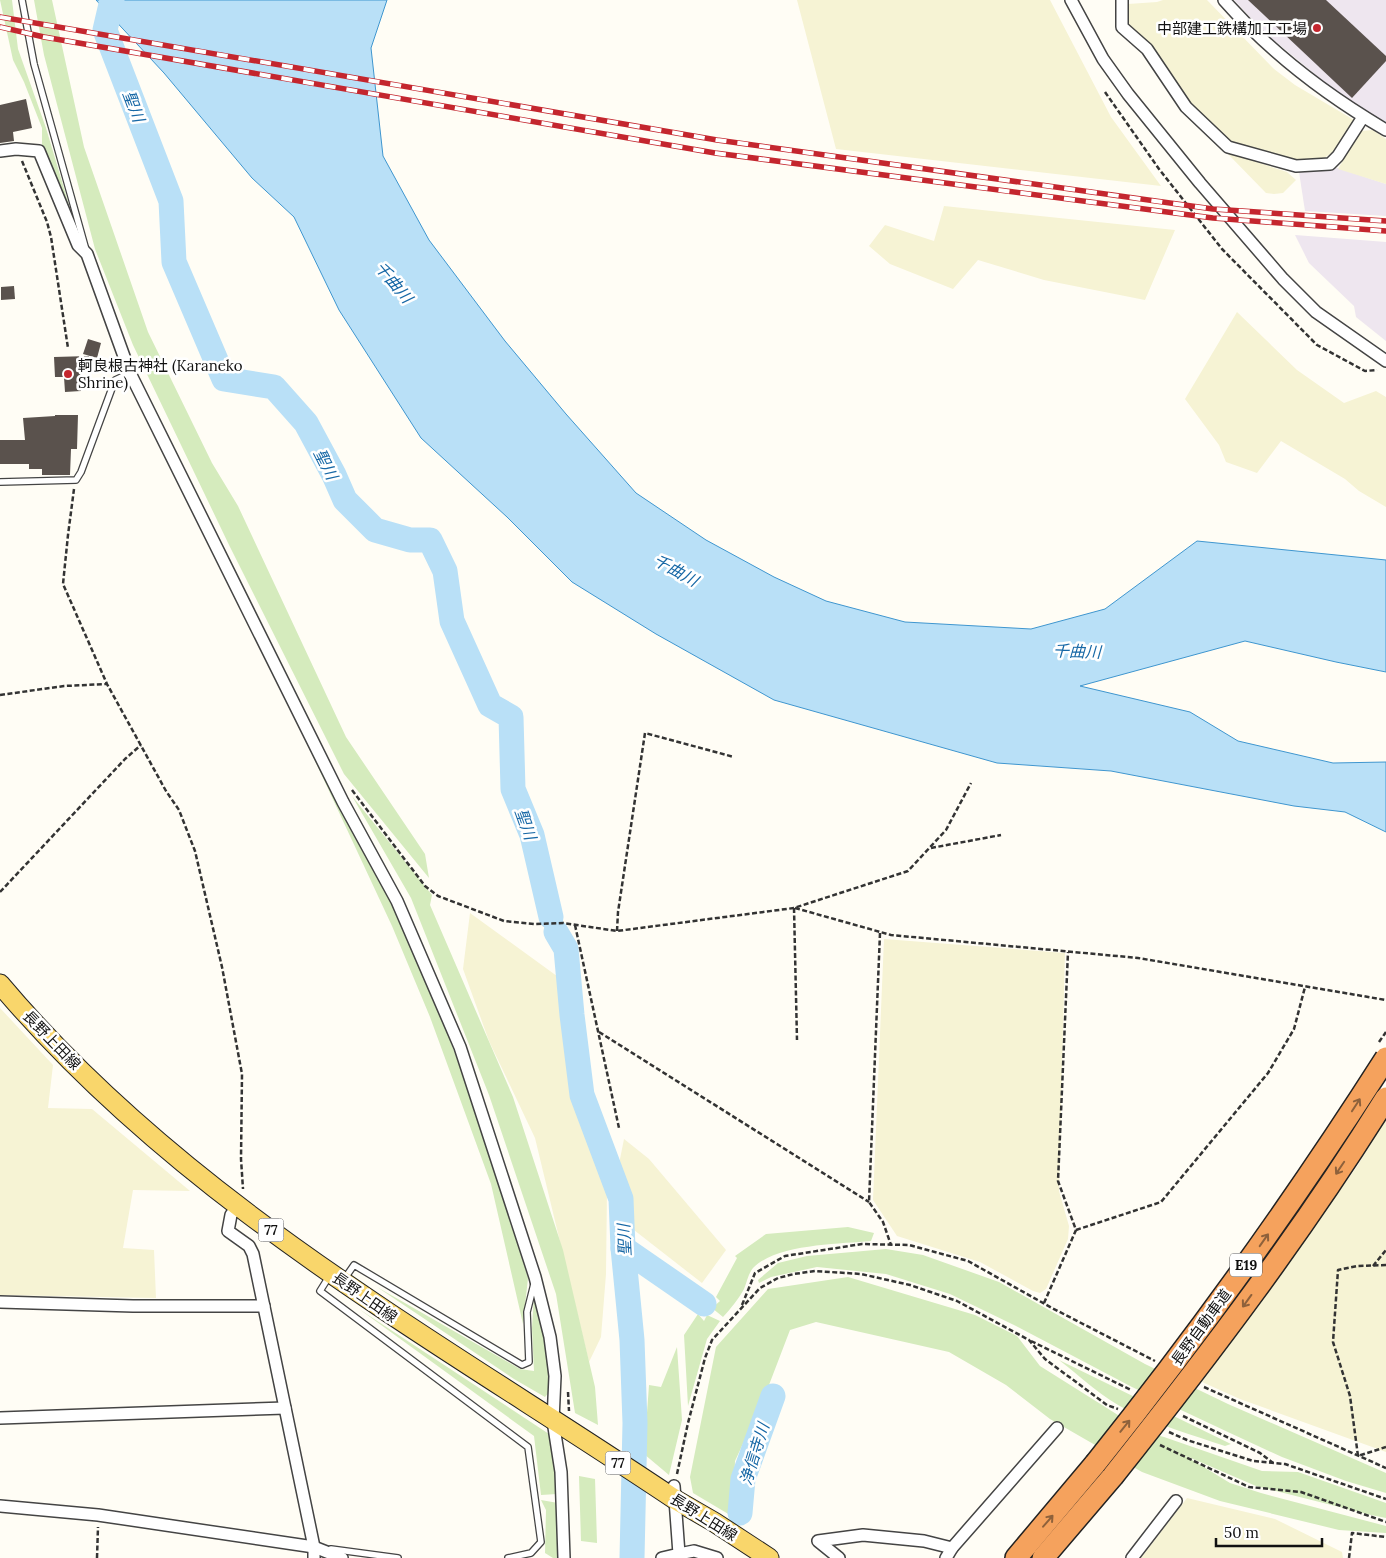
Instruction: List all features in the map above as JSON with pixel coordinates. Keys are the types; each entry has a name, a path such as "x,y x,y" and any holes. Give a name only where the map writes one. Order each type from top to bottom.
{"highway":[{"name":"長野自動車道","path":"1016,1558 1095,1464 1157,1386 1259,1247 1386,1058"},
{"name":"長野自動車道","path":"1044,1558 1113,1476 1173,1400 1261,1282 1386,1098"}],"main road":[{"name":"長野上田線","path":"0,984 36,1025 120,1108 186,1166 238,1205 337,1278 574,1435 671,1492 769,1558"}],"street":[{"path":"1071,0 1103,59 1200,183 1284,279 1316,312 1382,365"},
{"path":"1122,0 1122,27 1147,49 1186,107 1228,147 1296,166 1330,164 1338,156 1363,117"},
{"path":"1224,0 1289,64 1363,117 1386,130"},
{"path":"0,151 16,149 39,151 78,245 87,254 130,373 335,785 397,901 460,1047 535,1277 553,1357 554,1421 561,1472 564,1558"},
{"path":"238,1205 231,1215 228,1231 249,1246 253,1254 314,1553"},
{"path":"0,1302 133,1306 264,1306"},
{"path":"0,1418 285,1408"},
{"path":"839,1558 818,1541 862,1535 924,1541 949,1553 1057,1428"},
{"path":"671,1492 678,1554"},
{"path":"1132,1558 1176,1501"},
{"path":"0,1506 98,1515 342,1558"},
{"path":"664,1558 694,1551 717,1558"}],"lane":[{"path":"22,0 34,64 87,254"},
{"path":"0,482 76,480 81,472 115,380 130,373"},
{"path":"508,1558 531,1553 540,1542 528,1447 320,1291 354,1265 522,1365 529,1362 528,1312 535,1277"},
{"path":"314,1553 398,1558"}],"path":[{"path":"1104,92 1222,249 1317,345 1365,371 1382,365"},
{"path":"16,149 47,222 68,348"},
{"path":"76,480 63,584 107,684 166,791 179,810 195,851 222,967 242,1074 241,1159 244,1192 243,1198 238,1205"},
{"path":"0,695 64,686 107,684"},
{"path":"617,932 618,912 645,733 734,757"},
{"path":"0,892 125,759 141,745"},
{"path":"335,785 341,780 347,783 425,886 438,896 504,921 535,924 563,923 617,932 794,908 908,871 946,830 971,783"},
{"path":"929,848 1001,835"},
{"path":"794,908 891,935 1138,958 1386,1000"},
{"path":"794,908 797,1040"},
{"path":"575,925 619,1128"},
{"path":"869,1202 880,933"},
{"path":"1044,1303 1076,1230 1058,1181 1068,952"},
{"path":"1076,1230 1160,1202 1268,1073 1294,1029 1305,987"},
{"path":"599,1032 869,1202 883,1222 891,1244"},
{"path":"740,1309 755,1273 785,1256 862,1244 909,1245 968,1261 1161,1364"},
{"path":"1373,1266 1386,1250"},
{"path":"1358,1456 1350,1396 1333,1342 1338,1270 1357,1266 1386,1265"},
{"path":"671,1492 705,1358 712,1340 760,1288 778,1278 794,1274 815,1271 862,1274 910,1285 957,1301 1029,1340 1045,1359 1107,1405 1125,1413"},
{"path":"1202,1386 1386,1468"},
{"path":"1161,1428 1187,1440 1253,1462 1285,1464 1386,1499"},
{"path":"1160,1445 1249,1487 1301,1492 1386,1522"},
{"path":"1358,1456 1386,1447"},
{"path":"97,1558 98,1515"},
{"path":"1349,1558 1352,1533 1386,1537"}],"shaded area":[{"path":"797,0 1050,0 1111,117 1161,186 836,149"},
{"path":"1163,0 1207,0 1274,69 1295,85 1354,120 1333,152 1321,160 1299,162 1231,144 1190,103 1126,25 1128,4"},
{"path":"1234,0 1386,0 1386,123 1341,96 1264,32"},
{"path":"1373,130 1386,139 1386,184 1338,169 1360,131"},
{"path":"1226,152 1287,172 1296,180 1283,193 1266,193"},
{"path":"1338,168 1386,184 1386,216 1305,211 1299,172"},
{"path":"944,206 1175,230 1145,300 1044,280 978,260 953,289 890,264 869,246 885,225 934,241"},
{"path":"1295,235 1386,242 1386,341 1356,317 1354,306 1309,263"},
{"path":"1237,312 1297,370 1344,403 1376,391 1386,397 1386,507 1359,491 1345,479 1281,441 1257,473 1226,462 1219,445 1185,399"},
{"path":"470,913 561,979 607,1190 606,1274 601,1337 589,1362 535,1138 489,1041 463,969"},
{"path":"884,939 1065,953 1059,1191 1069,1226 1068,1239 1046,1289 1040,1293 980,1262 897,1236 873,1200"},
{"path":"0,1008 53,1065 48,1108 92,1109 190,1191 133,1190 123,1248 154,1250 156,1298 0,1295"},
{"path":"1386,1118 1386,1452 1240,1399 1202,1382 1358,1165"},
{"path":"624,1139 649,1159 726,1250 702,1283 634,1230 633,1208 619,1164"},
{"path":"1187,1498 1275,1519 1342,1552 1343,1558 1141,1558"}],"green space":[{"path":"0,0 12,0 18,49 46,128 78,235 42,146 42,128 13,60"},
{"path":"34,0 52,0 84,147 148,332 212,463 238,506 346,737 425,854 429,878 344,774 230,547 133,345 95,249 44,55"},
{"path":"302,733 390,895 443,1021 492,1155 528,1278 523,1324 491,1184 430,1017 392,926"},
{"path":"352,796 432,895 430,905 513,1097 563,1250 595,1387 598,1425 575,1413 556,1294 489,1095 411,898"},
{"path":"848,1227 874,1233 871,1241 809,1247 777,1254 763,1260 753,1268 742,1293 723,1317 712,1308 720,1301 716,1297 737,1258 735,1256 766,1234"},
{"path":"886,1249 923,1255 999,1282 1145,1364 1228,1404 1386,1473 1386,1493 1346,1481 1282,1457 1132,1387 1016,1326 950,1294 886,1274 817,1267 771,1277 759,1283 758,1280 778,1263 807,1256"},
{"path":"848,1277 975,1315 1017,1336 1040,1366 1145,1432 1262,1471 1298,1472 1386,1503 1386,1518 1371,1515 1256,1486 1184,1455 1230,1483 1386,1526 1386,1533 1339,1530 1220,1501 1142,1472 1050,1419 1006,1385 949,1352 816,1322 790,1330 764,1398 735,1461 734,1490 730,1515 693,1493 690,1477 716,1347 768,1289"},
{"path":"377,1287 520,1369 534,1371 532,1328 534,1295 543,1328 551,1390 545,1397 514,1379"},
{"path":"359,1309 549,1434 556,1473 557,1494 541,1495 534,1436"},
{"path":"698,1314 704,1321 707,1315 720,1321 707,1339 688,1406 684,1335"},
{"path":"677,1347 682,1420 669,1475 644,1454 649,1385 661,1387"},
{"path":"1059,1360 1231,1444 1225,1446 1163,1425 1127,1410 1101,1393"},
{"path":"579,1476 595,1479 597,1543 581,1541"},
{"path":"541,1500 558,1503 559,1558 553,1558 545,1553 546,1510"}],"water":[{"name":"千曲川","path":"96,0 387,0 371,48 383,156 429,240 505,341 636,493 706,540 774,577 826,601 905,622 1031,629 1105,609 1197,541 1386,560 1386,672 1245,641 1080,686 1190,712 1238,741 1333,763 1386,762 1386,832 1345,812 1294,806 1111,771 997,763 774,700 656,634 572,582 507,517 421,438 339,310 294,217 252,178 164,73"}],"building":[{"name":"中部建工鉄構加工工場","path":"1248,0 1326,0 1386,56 1386,61 1352,98"},
{"path":"26,99 32,128 13,132 14,141 0,143 0,105"},
{"path":"14,286 15,299 1,300 1,287"},
{"path":"88,339 101,343 97,358 83,354"},
{"name":"軻良根古神社 (Karaneko Shrine)","path":"89,356 89,370 80,370 81,391 65,392 64,377 55,377 54,357"},
{"path":"78,415 77,449 71,449 70,475 42,475 42,469 29,469 29,464 0,464 0,440 25,440 23,418"}],"waterway":[{"name":"聖川","path":"112,0 105,30 171,201 174,262 224,379 274,387 306,423 345,500 375,530 410,540 430,540 445,571 452,621 490,705 511,717 513,789 532,835 551,917"},
{"name":"聖川","path":"556,932 566,949 582,1095 621,1199 623,1248 632,1340 635,1423 632,1558"},
{"name":"浄信寺川","path":"623,1248 704,1304"},
{"name":"浄信寺川","path":"740,1513 743,1479 773,1396"}],"railway":[{"path":"0,17 717,140 1213,209 1386,221"},
{"path":"0,27 44,37 715,153 1213,218 1386,231"}],"place":[{"name":"中部建工鉄構加工工場","path":"1317,28"},
{"name":"軻良根古神社 (Karaneko Shrine)","path":"68,374"}]}
